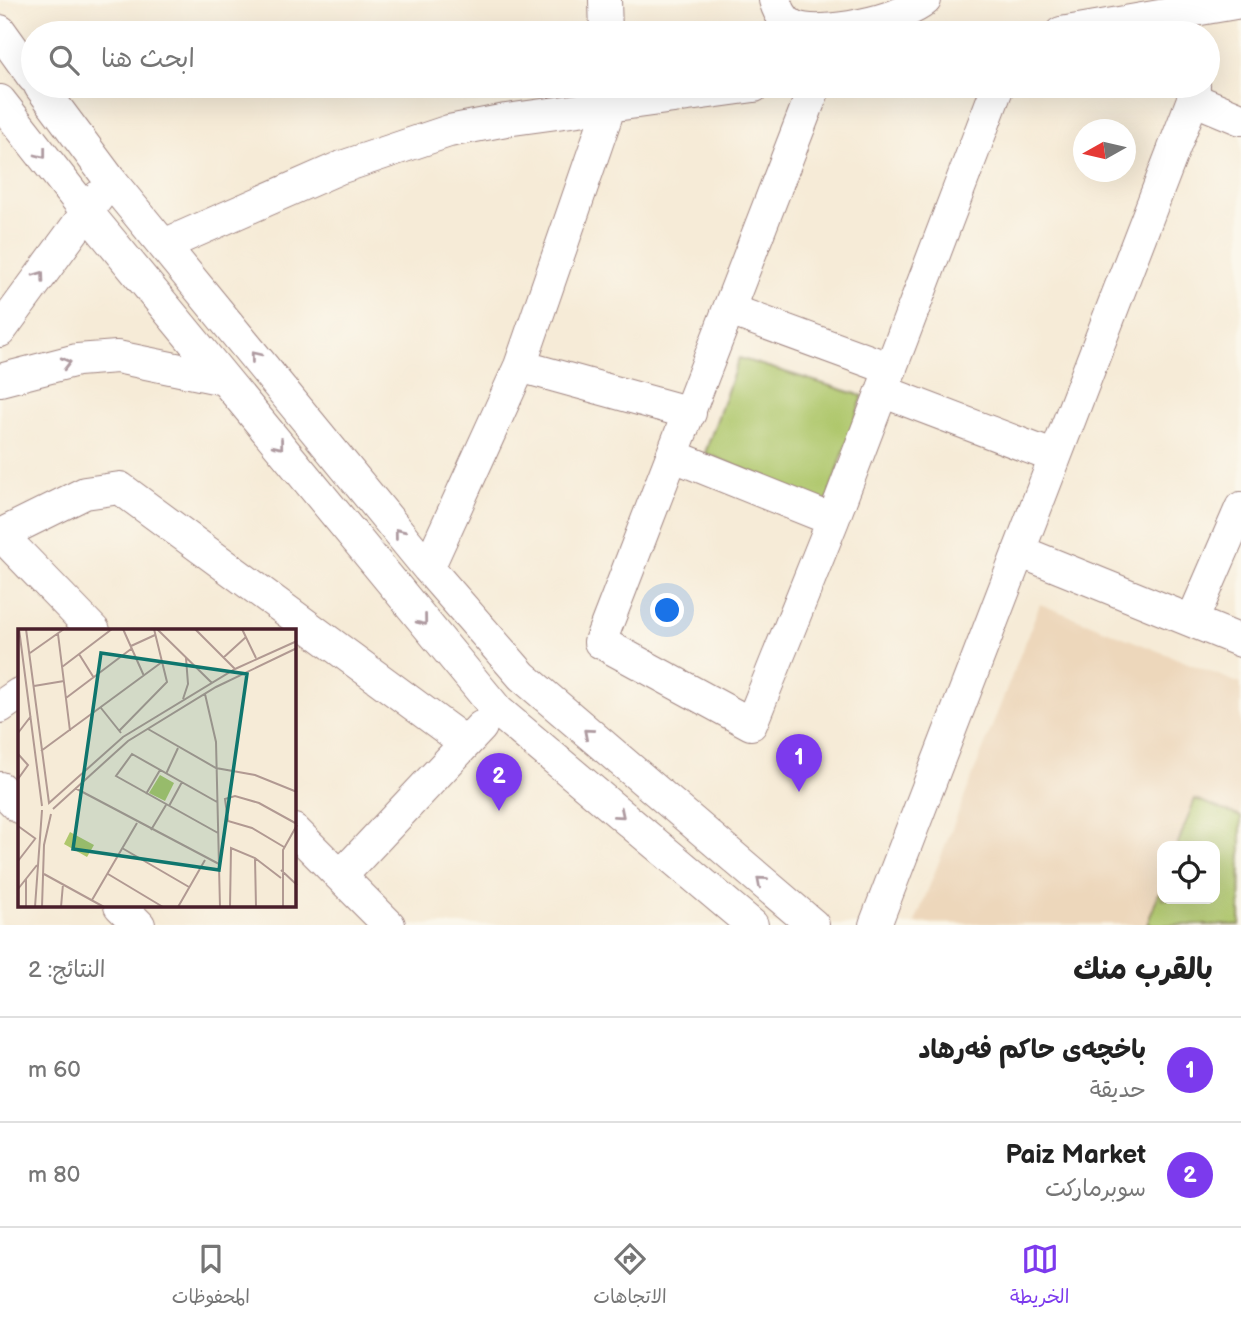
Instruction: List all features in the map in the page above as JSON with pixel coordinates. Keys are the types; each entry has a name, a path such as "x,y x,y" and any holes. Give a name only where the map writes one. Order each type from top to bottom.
{"street":[{"path":"605,0 606,21"},
{"path":"775,0 779,13 788,21"},
{"path":"866,21 904,13 925,0"},
{"path":"1202,21 1241,2"},
{"path":"3,42 21,62"},
{"path":"49,98 110,180 428,568 522,676 813,925"},
{"path":"164,245 393,147 605,98"},
{"path":"428,568 520,366 609,98"},
{"path":"810,98 600,642 751,724 833,520 993,98"},
{"path":"875,925 1191,98"},
{"path":"1204,98 1241,119"},
{"path":"0,101 87,212 498,711 752,925"},
{"path":"0,331 110,180"},
{"path":"730,310 1055,457"},
{"path":"0,380 77,360 117,357 224,379"},
{"path":"520,366 690,413"},
{"path":"674,456 833,520"},
{"path":"92,629 1,535 85,493 120,488 466,743"},
{"path":"1192,621 1241,508"},
{"path":"1018,551 1241,641"},
{"path":"0,708 18,695"},
{"path":"341,876 498,711"},
{"path":"0,788 18,806"},
{"path":"296,832 389,925"},
{"path":"122,908 139,925"}],"shaded area":[{"path":"1040,604 1241,684 1241,925 915,923"}],"green space":[{"path":"739,358 863,396 826,504 705,453"},
{"path":"1195,799 1241,817 1240,925 1147,925 1157,898 1157,904 1220,904 1220,841 1179,841"}],"place":[{"name":"باخچەی حاکم فەرهاد","path":"799,792"},
{"name":"Paiz Market","path":"499,811"}]}
